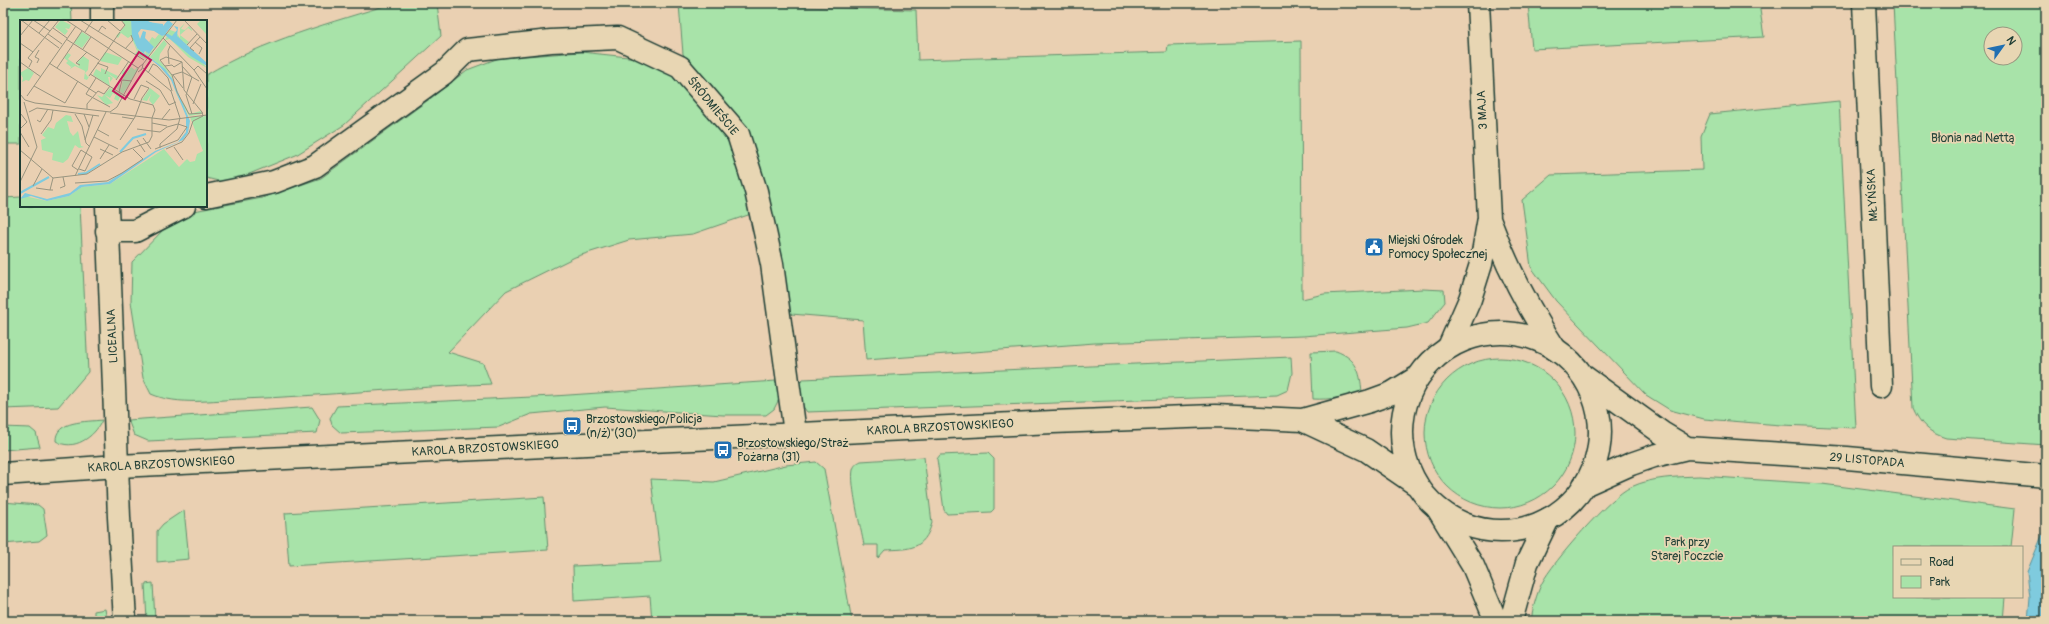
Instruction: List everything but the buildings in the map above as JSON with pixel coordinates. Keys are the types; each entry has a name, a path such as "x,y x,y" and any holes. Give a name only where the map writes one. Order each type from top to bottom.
{"main road":[{"path":"102,3 102,20"},
{"name":"3 MAJA","path":"1449,347 1470,299 1481,264 1488,218 1478,3"},
{"name":"MŁYŃSKA","path":"1864,3 1881,386"},
{"name":"ŚRÓDMIEŚCIE","path":"207,196 274,182 315,166 444,73 467,50 551,40 618,38 680,67 738,134 756,191 772,264 795,433"},
{"name":"LICEALNA","path":"106,207 119,517 126,621"},
{"path":"107,231 135,231 182,207"},
{"name":"3 MAJA","path":"1488,218 1514,278 1536,320 1555,349"},
{"path":"1438,509 1452,518 1484,529 1517,530 1548,519 1568,504 1584,485 1594,464 1600,441 1598,418 1592,395 1581,374 1569,360 1555,349 1530,337 1503,332 1475,336 1449,347 1438,355 1418,377 1409,393 1404,412 1402,431 1403,449 1408,468 1417,485 1438,509 1478,576 1496,621"},
{"name":"29 LISTOPADA","path":"1581,374 1662,433 1688,448"},
{"name":"KAROLA BRZOSTOWSKIEGO","path":"3,474 118,466 795,433 1216,416 1302,420 1392,393 1418,377"},
{"name":"KAROLA BRZOSTOWSKIEGO","path":"1302,420 1366,450 1417,485"},
{"name":"29 LISTOPADA","path":"1584,485 1608,473 1642,460 1688,448 1848,458 2046,476"},
{"path":"1511,621 1527,563 1548,519"}],"green space":[{"path":"4,3 71,3 72,20 20,20 20,144 3,144 3,36 6,101"},
{"path":"394,3 437,3 441,36 344,125 296,155 227,183 207,178 207,74 250,52 322,25"},
{"path":"889,3 963,3 963,7"},
{"path":"1528,3 1759,3 1764,37 1532,49"},
{"name":"Błonia nad Nettą","path":"1893,3 2046,3 2046,445 1946,438 1930,431 1919,419 1913,408"},
{"path":"679,4 916,10 918,60 1167,52 1168,45 1301,41 1302,299 1324,294 1423,289 1444,290 1445,302 1428,323 1407,328 1303,336 1095,343 866,360 863,320 791,314 782,299 742,124 710,83 683,54"},
{"path":"581,52 647,59 686,84 732,147 751,214 693,234 629,240 575,257 506,291 448,352 483,363 491,384 304,396 196,401 173,400 151,394 143,378 131,302 132,262 165,228 194,211 262,198 321,178 467,70 499,58"},
{"path":"1839,101 1856,428 1781,425 1704,419 1670,410 1646,395 1556,301 1531,267 1522,200 1551,175 1702,170 1701,136 1710,114"},
{"path":"20,197 20,207 80,207 88,372 58,407 3,409 3,198"},
{"path":"1336,351 1343,354 1353,362 1360,378 1362,392 1338,398 1313,399 1311,352"},
{"path":"1291,357 1292,373 1288,390 1277,395 807,412 801,404 798,384 803,379"},
{"path":"1507,358 1529,363 1542,370 1558,385 1570,404 1574,418 1574,448 1570,462 1563,475 1548,491 1529,503 1515,507 1493,508 1471,503 1458,496 1437,475 1430,462 1426,448 1425,426 1430,404 1437,391 1458,370 1471,363 1485,359"},
{"path":"776,381 779,399 774,409 766,415 723,415 605,407 531,414 499,427 341,433 332,425 330,418 337,406 554,396"},
{"path":"312,407 320,420 317,433 148,441 134,435 128,420"},
{"path":"102,420 94,432 83,441 69,445 56,441 57,434 66,426 73,423"},
{"path":"3,427 30,428 36,433 40,447 3,450"},
{"path":"988,453 994,459 994,509 991,512 947,514 944,510 937,459 940,455"},
{"path":"924,457 932,523 929,532 920,543 915,546 902,549 885,550 878,558 878,545 864,545 853,485 852,477 854,467 861,461"},
{"path":"816,462 824,469 852,621 652,621 650,596 574,601 573,566 661,562 651,479 714,482 786,465"},
{"name":"Park przy Starej Poczcie","path":"1699,476 1822,484 2015,509 2011,546 1893,546 1893,598 2005,598 2003,621 1531,621 1538,592 1548,573 1583,530 1610,503 1631,487 1639,484 1664,478"},
{"path":"544,497 548,550 289,566 285,513"},
{"path":"3,502 38,505 43,509 47,535 39,541 3,544"},
{"path":"184,510 189,559 157,562 157,531 163,524"},
{"path":"153,583 155,621 147,621 145,584"},
{"path":"105,609 107,621 94,621 94,611"}],"water":[{"path":"2046,526 2046,621 2028,621 2030,597 2027,572"}],"place":[{"name":"Miejski Ośrodek Pomocy Społecznej","path":"1374,247"},
{"name":"Brzostowskiego/Policja (n/ż) (30)","path":"572,426"},
{"name":"Brzostowskiego/Straż Pożarna (31)","path":"723,450"}]}
